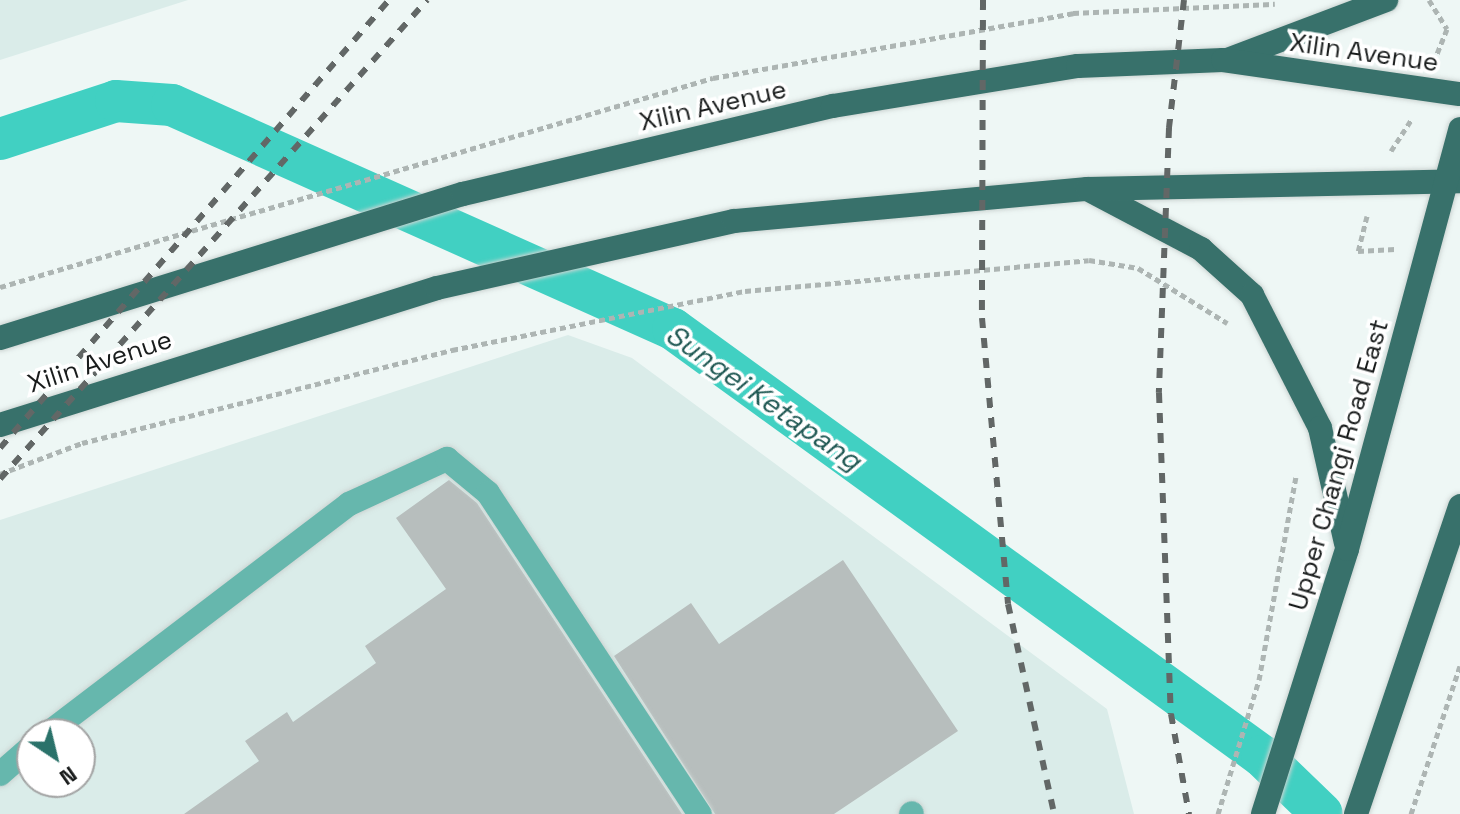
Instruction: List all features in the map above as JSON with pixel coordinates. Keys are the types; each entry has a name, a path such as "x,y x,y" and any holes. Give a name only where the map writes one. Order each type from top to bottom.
{"main road":[{"path":"1223,60 1386,0"},
{"name":"Xilin Avenue","path":"0,338 247,256 463,194 833,106 1078,66 1223,60 1460,94"},
{"name":"Upper Changi Road East","path":"1263,814 1347,549 1453,181 1460,129"},
{"name":"Xilin Avenue","path":"0,425 437,288 734,221 1087,189 1453,181"},
{"path":"1087,189 1201,249 1252,295 1320,428 1347,549"},
{"path":"1356,814 1460,506"}],"lane":[{"path":"68,718 349,504 447,459 488,493 700,814"},
{"path":"0,774 16,760"}],"path":[{"path":"0,287 444,152 713,78 1073,13 1286,3"},
{"path":"0,474 82,443 452,350 745,291 1089,260 1138,268 1168,282 1240,333"},
{"path":"1218,814 1259,680 1297,469"},
{"path":"1411,813 1460,666"}],"shaded area":[{"path":"0,0 188,0 0,60"},
{"path":"568,335 632,358 1107,709 1134,814 0,814 0,520"}],"building":[{"path":"449,480 477,503 682,814 184,814 259,761 245,741 287,712 293,722 376,663 365,646 446,589 396,518"},
{"path":"843,560 958,731 834,814 715,814 614,656 691,603 719,644"}],"waterway":[{"name":"Sungei Ketapang","path":"0,139 116,101 172,105 673,329 1262,756 1322,814"}],"railway":[{"path":"0,448 389,0"},
{"path":"0,479 427,0"},
{"path":"983,0 982,318 1008,604 1054,814"},
{"path":"1184,0 1169,128 1159,393 1171,714 1189,814"}]}
